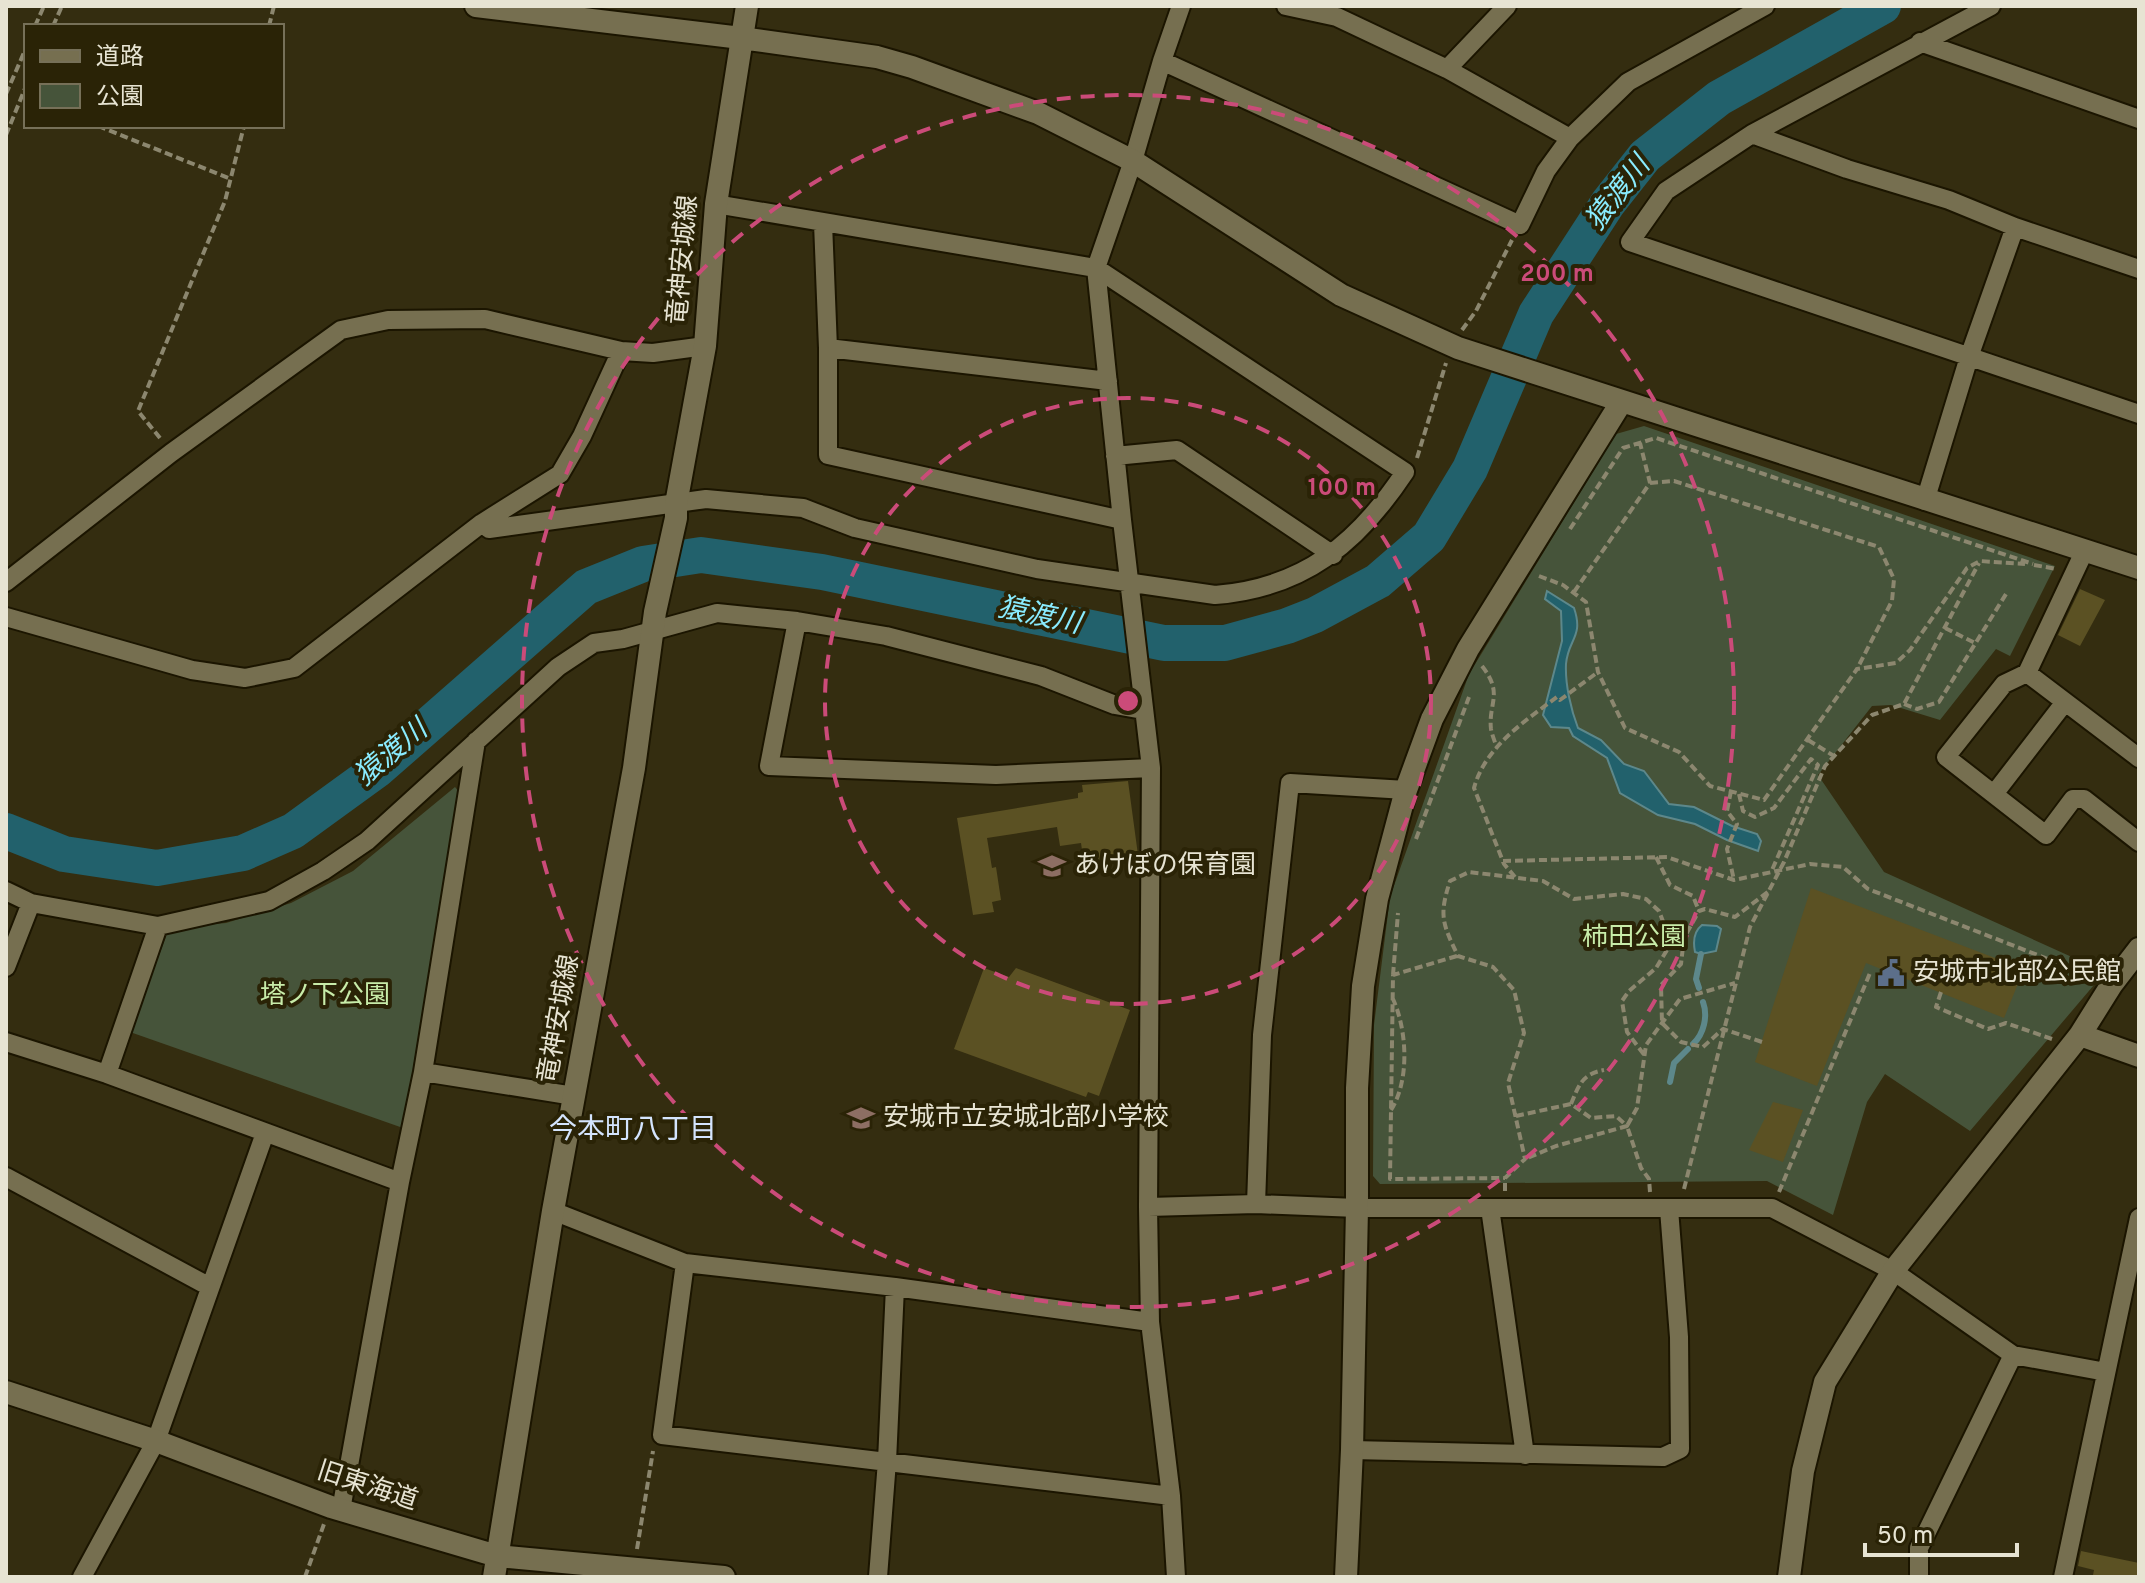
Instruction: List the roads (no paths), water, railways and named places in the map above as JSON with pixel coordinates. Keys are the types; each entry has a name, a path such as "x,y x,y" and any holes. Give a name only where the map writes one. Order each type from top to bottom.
{"street":[{"path":"476,6 877,57 912,67 1038,113 1133,161 1341,295 1458,348 2139,568"},
{"name":"竜神安城線","path":"496,1567 553,1211 634,768 654,621 705,346 716,204 747,6"},
{"path":"1176,1577 1171,1496 1150,1322 1151,768 1096,268 1181,6"},
{"path":"1286,6 1338,12 1570,138"},
{"path":"1447,69 1507,6"},
{"path":"1162,61 1520,225 1546,171 1570,138 1628,82 1765,6"},
{"path":"1991,6 1752,134 1666,191 1630,242 2139,414"},
{"path":"1920,42 2139,119"},
{"path":"1752,134 1847,169 1949,200 2015,227 2139,269"},
{"path":"482,523 489,529 676,511 706,499 803,508 855,528 1006,563 1130,589 1215,595 1240,593 1295,574 1333,555 1360,532 1405,472 1096,268 716,204"},
{"path":"823,223 828,455 1122,520"},
{"path":"1925,501 1969,357 2015,227"},
{"path":"6,582 171,453 341,330 388,320 485,319 621,351 653,353 705,346"},
{"path":"828,348 1108,381"},
{"path":"6,617 192,670 245,678 294,668 482,523 560,474 582,436 621,351"},
{"path":"1346,1577 1352,1450 1357,1088 1363,986 1377,899 1406,790 1432,719 1468,649 1622,401"},
{"path":"1115,456 1177,450 1333,555"},
{"path":"2084,552 2027,673 2004,684 1946,757 2046,835 2073,799 2084,799 2139,842"},
{"path":"6,891 31,903 158,926 269,901 323,871 367,841 558,667 594,643 654,621 717,613 797,621 886,636 1041,676 1115,705 1142,702"},
{"path":"797,621 769,766 996,775 1151,768"},
{"path":"2027,673 2139,758"},
{"path":"1994,794 2065,702"},
{"path":"336,1508 423,1072 476,741"},
{"path":"1256,1204 1262,1035 1290,783 1406,790"},
{"path":"6,967 31,903"},
{"path":"107,1074 158,926"},
{"path":"1789,1577 1803,1471 1825,1382 1893,1271 2074,1040 2139,949"},
{"path":"2074,1040 2139,1056"},
{"path":"6,1042 107,1074 400,1182"},
{"path":"423,1072 574,1096"},
{"path":"82,1577 156,1441 265,1133"},
{"path":"6,1177 210,1287"},
{"path":"1148,1207 1256,1204 1357,1208 1772,1208 1893,1271 2013,1355 2106,1372"},
{"path":"1497,1208 1525,1455"},
{"path":"1352,1450 1663,1457 1680,1449 1679,1337 1667,1208"},
{"path":"553,1211 685,1263 895,1287 1150,1322"},
{"path":"2063,1577 2139,1218"},
{"path":"685,1263 662,1435 1171,1496"},
{"path":"878,1577 895,1287"},
{"path":"1919,1577 1919,1548 2013,1355"},
{"name":"旧東海道","path":"6,1392 156,1441 496,1567 634,1567 724,1577"}],"water":[{"path":"1547,591 1574,608 1577,618 1566,672 1578,728 1601,740 1624,764 1644,771 1669,804 1694,807 1732,826 1757,834 1761,841 1758,851 1695,824 1658,815 1620,793 1607,758 1573,736 1569,728 1551,727 1543,715 1562,641 1561,611 1545,599"},
{"path":"1702,925 1721,929 1716,951 1695,952 1694,937"}],"waterway":[{"name":"猿渡川","path":"6,831 64,854 157,868 243,853 293,831 377,770 586,587 643,564 701,555 822,572 1164,643 1225,643 1315,615 1378,581 1429,537 1470,469 1536,314 1608,203 1645,156 1719,98 1883,6"},
{"path":"1699,988 1696,979 1701,954"},
{"path":"1693,1044 1704,1024 1703,1002"},
{"path":"1670,1082 1674,1063 1688,1049"}],"place":[{"name":"あけぼの保育園","path":"1052,866"},
{"name":"安城市北部公民館","path":"1891,973"},
{"name":"安城市立安城北部小学校","path":"861,1118"}],"district":[{"name":"今本町八丁目","path":"633,1131"}],"park label":[{"name":"柿田公園","path":"1634,938"},
{"name":"塔ノ下公園","path":"325,996"}]}
